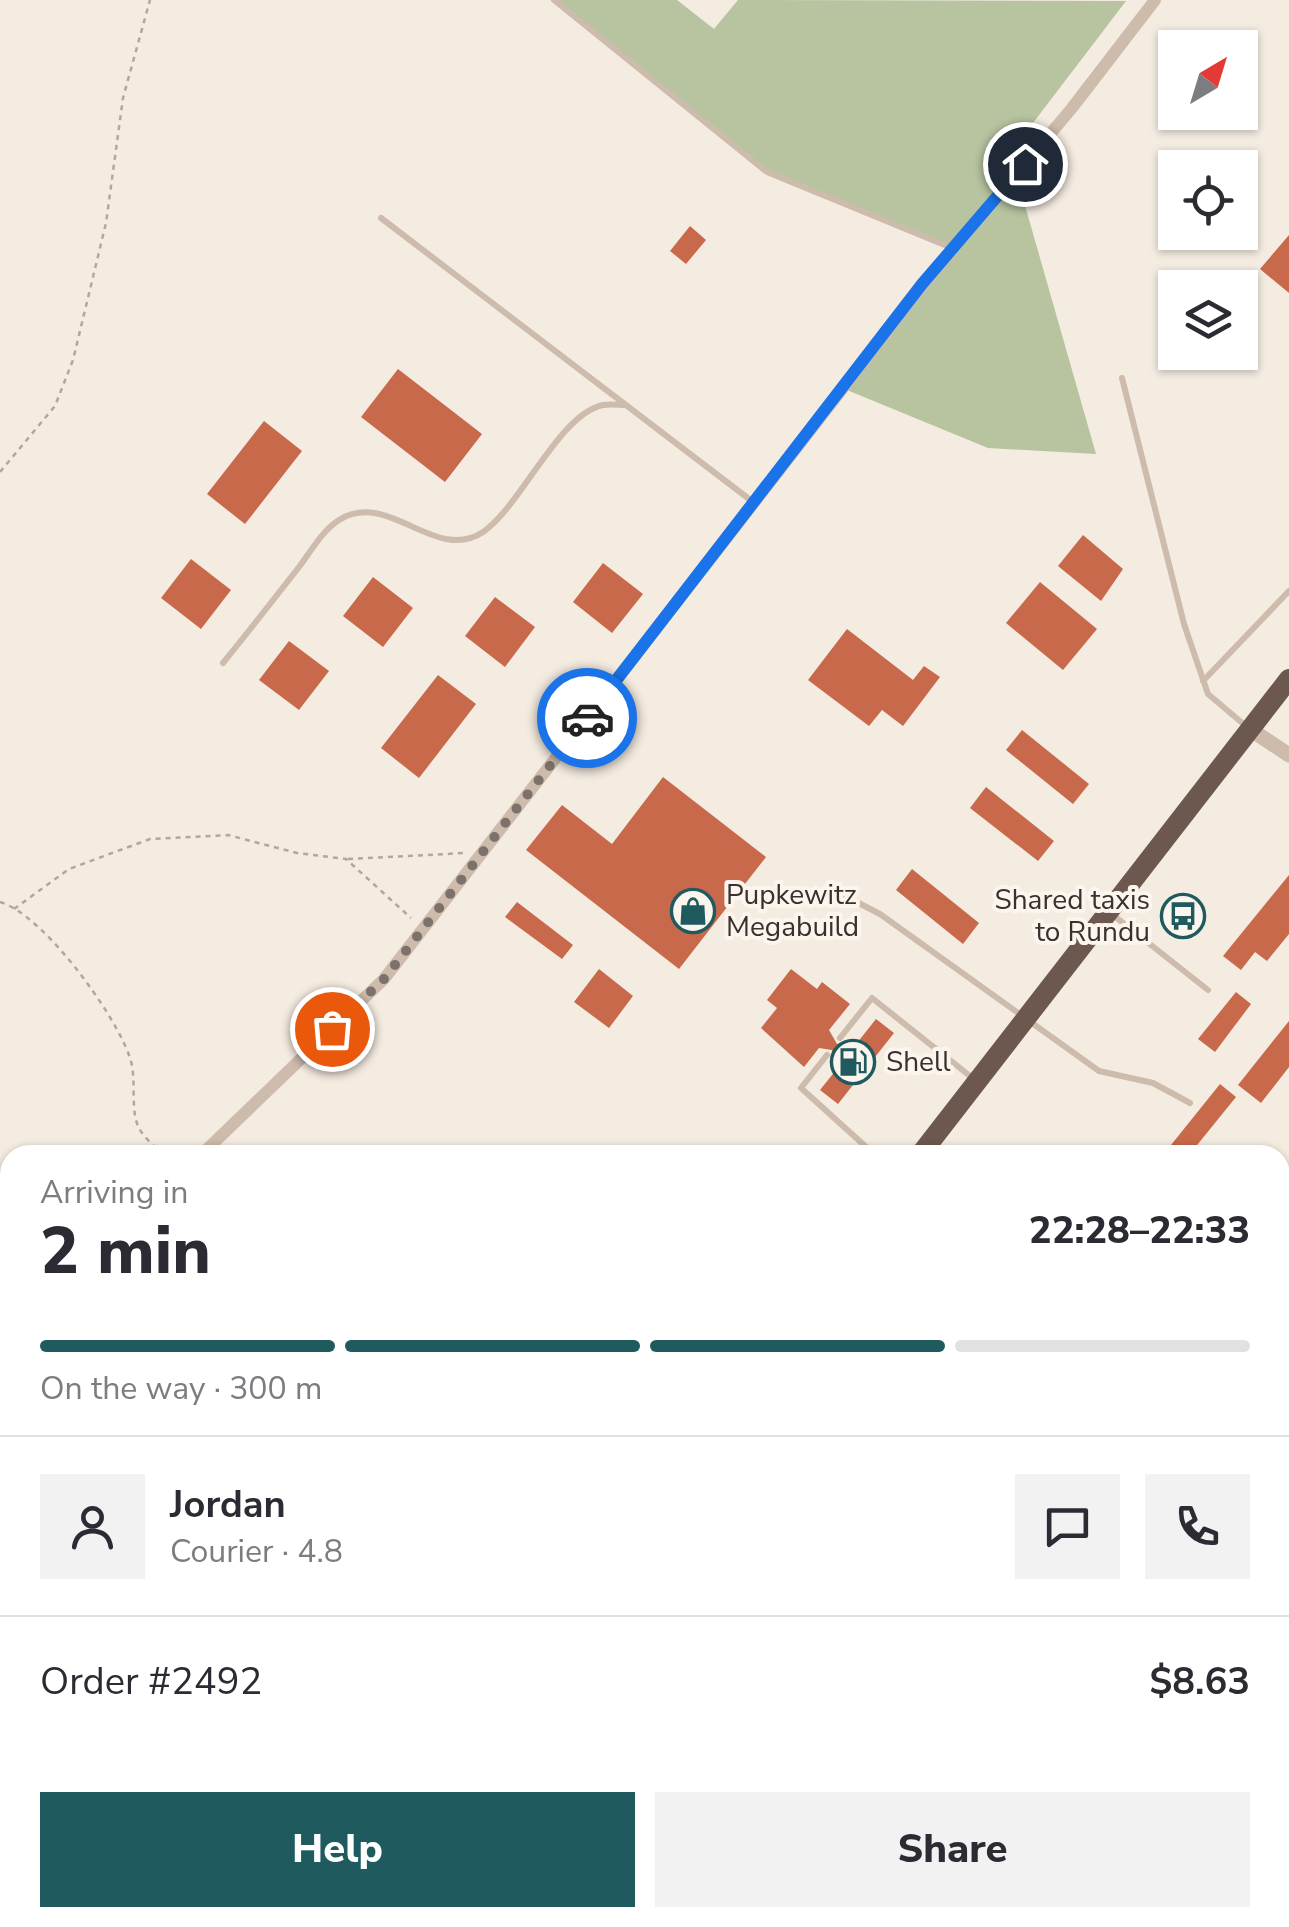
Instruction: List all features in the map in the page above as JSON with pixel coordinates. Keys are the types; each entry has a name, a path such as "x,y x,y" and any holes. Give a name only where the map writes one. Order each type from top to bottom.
{"highway":[{"path":"927,1145 1289,679"}],"street":[{"path":"210,1145 384,979 954,248 1072,108 1155,0"},
{"path":"1250,729 1289,755"}],"lane":[{"path":"554,0 767,172 954,248"},
{"path":"381,218 754,502"},
{"path":"1122,378 1184,624 1203,681 1208,694 1250,729"},
{"path":"223,663 337,522 365,510 392,516 448,540 468,539 499,517 562,436 581,418 601,405 626,405"},
{"path":"1203,681 1289,591"},
{"path":"816,896 845,896 880,914 1099,1071 1153,1084 1190,1104"},
{"path":"1108,912 1208,990"},
{"path":"840,1038 872,998 976,1080"},
{"path":"827,1055 802,1088 864,1145"}],"path":[{"path":"0,472 56,406 73,360 106,223 123,98 150,0"},
{"path":"14,909 69,869 150,839 228,835 297,853 346,859 483,852"},
{"path":"346,859 423,929"},
{"path":"0,902 14,909 74,966 114,1021 132,1061 138,1126 155,1145"}],"green space":[{"path":"554,0 677,0 714,29 738,0 1126,1 1010,153 1096,454 988,448 842,388 953,249 767,172"}],"building":[{"path":"690,226 706,240 686,264 670,251"},
{"path":"1289,235 1289,293 1260,269"},
{"path":"398,369 482,434 445,482 361,417"},
{"path":"264,421 302,451 245,524 207,494"},
{"path":"1083,535 1123,569 1101,601 1058,566"},
{"path":"191,559 231,590 201,629 161,598"},
{"path":"603,563 643,594 612,633 573,602"},
{"path":"373,577 413,608 383,647 343,616"},
{"path":"1040,582 1097,629 1063,670 1006,623"},
{"path":"495,597 535,627 505,667 465,636"},
{"path":"847,629 913,680 924,666 940,677 903,726 882,710 869,726 808,680"},
{"path":"289,641 329,671 299,710 259,680"},
{"path":"438,675 476,704 419,778 381,748"},
{"path":"1022,730 1089,784 1073,804 1006,750"},
{"path":"663,777 766,857 679,969 526,850 562,805 612,844"},
{"path":"986,787 1054,841 1038,861 970,808"},
{"path":"912,869 979,923 963,944 896,890"},
{"path":"1289,875 1289,934 1267,961 1255,952 1241,970 1223,956"},
{"path":"517,902 573,945 562,959 505,917"},
{"path":"599,969 633,996 609,1028 574,1002"},
{"path":"791,969 817,989 822,982 850,1004 829,1030 837,1044 845,1042 853,1048 876,1019 894,1033 838,1104 820,1090 840,1065 832,1059 832,1050 819,1048 804,1067 761,1028 777,1008 767,1000"},
{"path":"1236,992 1251,1004 1215,1052 1198,1039"},
{"path":"1289,1021 1289,1067 1261,1103 1238,1085"},
{"path":"1220,1084 1236,1097 1197,1145 1171,1145"}],"way so far":[{"path":"332,1029 384,979 587,718"}],"place":[{"name":"Pupkewitz Megabuild","path":"693,911"},
{"name":"Shared taxis to Rundu","path":"1183,916"},
{"name":"Shell","path":"853,1062"}],"route":[{"path":"587,718 922,284 1025,164"}]}
